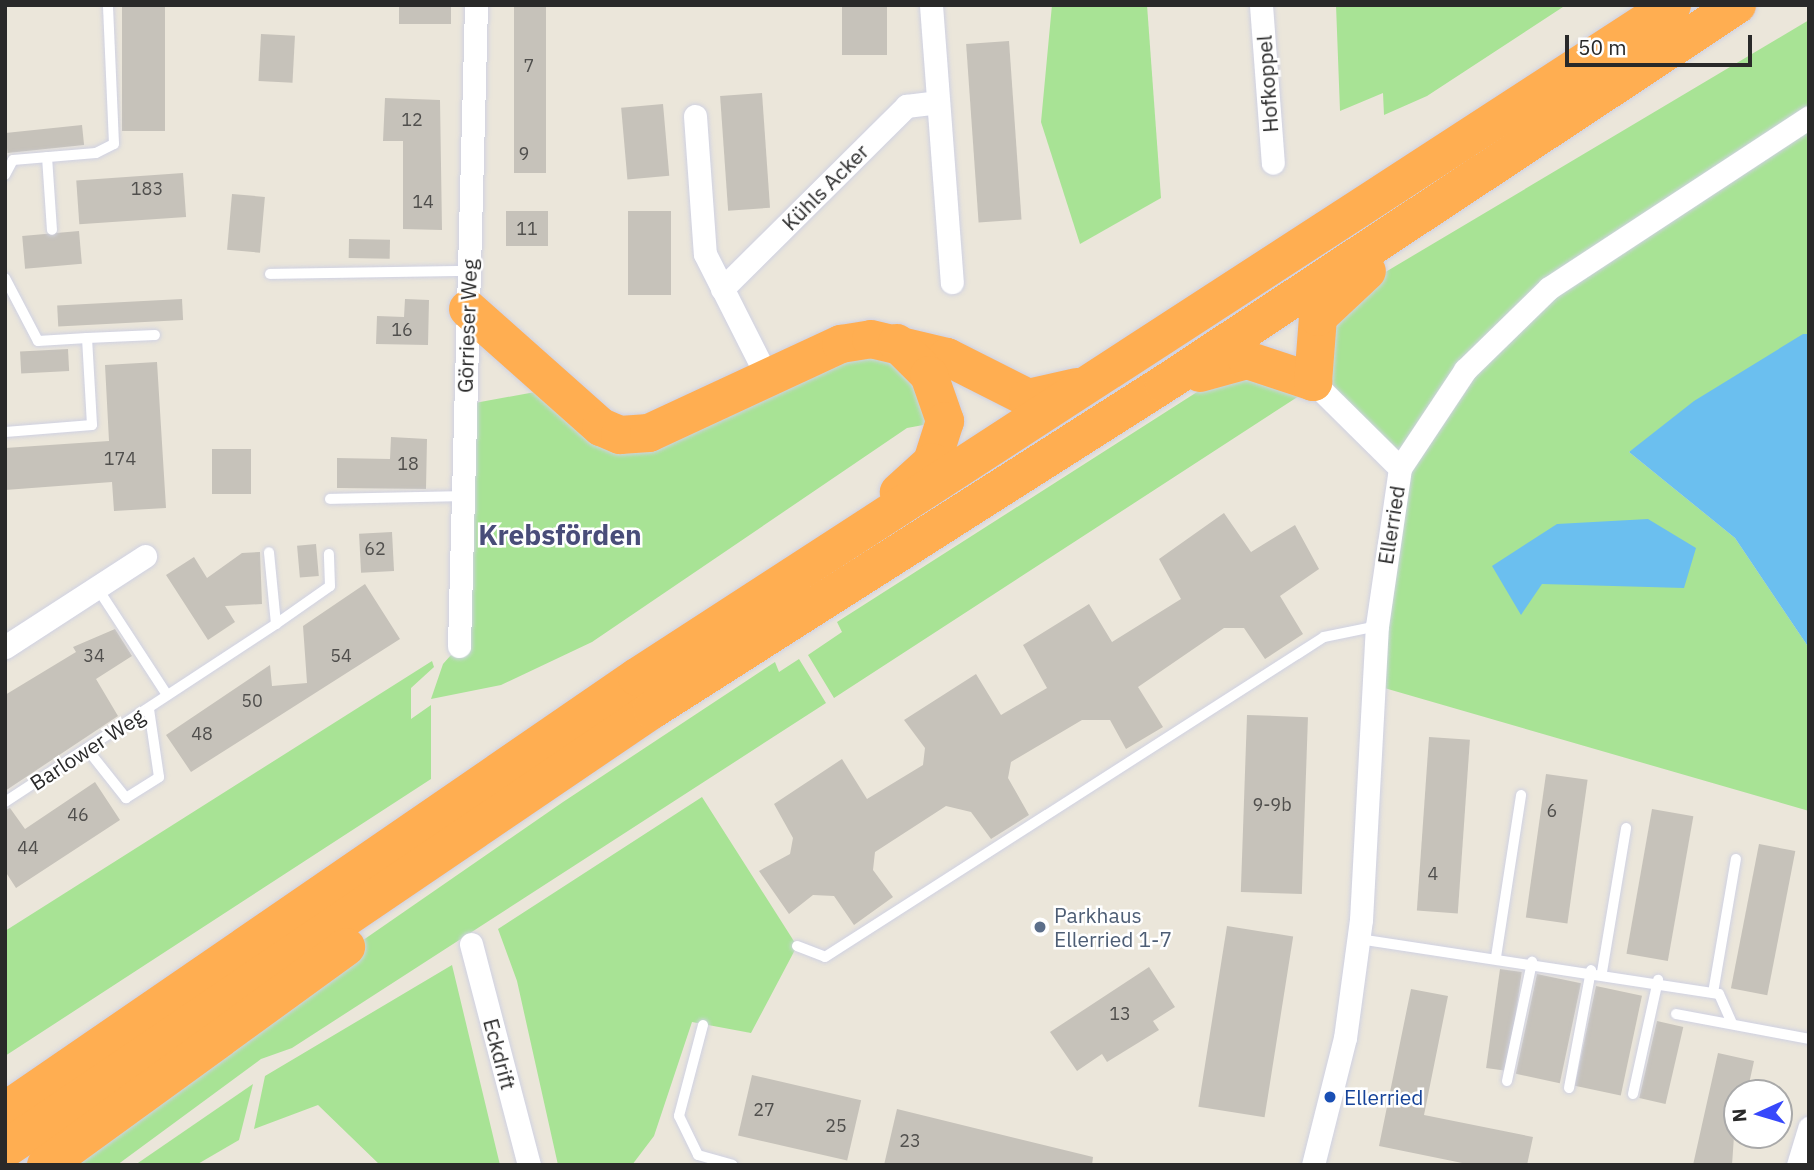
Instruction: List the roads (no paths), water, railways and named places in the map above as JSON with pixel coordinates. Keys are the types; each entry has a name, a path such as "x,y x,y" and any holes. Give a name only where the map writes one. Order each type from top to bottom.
{"highway":[{"path":"835,549 1100,382 1672,5"},
{"path":"5,1111 644,694 1164,384 1737,5"},
{"path":"1164,384 1247,360 1313,382 1318,317 1460,188"},
{"path":"468,309 601,427 620,435 649,433 841,344 897,342 947,358 1028,398 1100,382"},
{"path":"5,1149 644,694 835,549 932,462 945,421 929,375 897,342"},
{"path":"5,1081 432,789 644,694"},
{"path":"46,1165 463,862 644,694"}],"street":[{"name":"Görrieser Weg","path":"458,646 476,5"},
{"path":"931,5 952,282"},
{"name":"Hofkoppel","path":"1261,5 1273,163"},
{"name":"Kühls Acker","path":"722,289 906,107 937,102"},
{"path":"695,116 705,254 767,377"},
{"name":"Ellerried","path":"1313,1165 1345,1038 1359,939 1377,626 1400,468 1465,370 1549,288 1809,117"},
{"name":"Ellerried","path":"1313,382 1400,468"},
{"path":"5,647 145,556"},
{"name":"Eckdrift","path":"471,944 529,1165"},
{"path":"1798,1165 1809,1128"}],"lane":[{"path":"5,175 9,161 96,153 114,144 108,5"},
{"path":"47,157 52,230"},
{"path":"270,274 468,271"},
{"path":"5,278 38,341 155,335"},
{"path":"5,432 92,425 87,338"},
{"path":"330,499 462,496"},
{"path":"269,552 276,624"},
{"name":"Barlower Weg","path":"5,802 149,709 330,586 329,554"},
{"name":"Barlower Weg","path":"98,589 167,695"},
{"path":"797,946 825,957 1324,637 1377,626"},
{"path":"87,749 126,798 159,777 149,709"},
{"path":"1496,957 1521,795"},
{"path":"1569,1088 1597,971 1626,828"},
{"path":"1732,1023 1713,993 1736,859"},
{"path":"1359,939 1658,980 1713,993"},
{"path":"1507,1081 1532,962"},
{"path":"1633,1094 1658,980"},
{"path":"1676,1014 1809,1039"},
{"path":"703,1024 679,1116 698,1155 733,1165"}],"water":[{"path":"1803,334 1809,334 1809,648 1735,538 1629,452 1694,401"},
{"path":"1648,519 1696,548 1684,588 1542,584 1521,615 1492,566 1557,524"}],"place":[{"name":"Parkhaus Ellerried 1-7","path":"1040,927"},
{"name":"Ellerried","path":"1330,1097"}],"district":[{"name":"Krebsförden","path":"560,535"}]}
